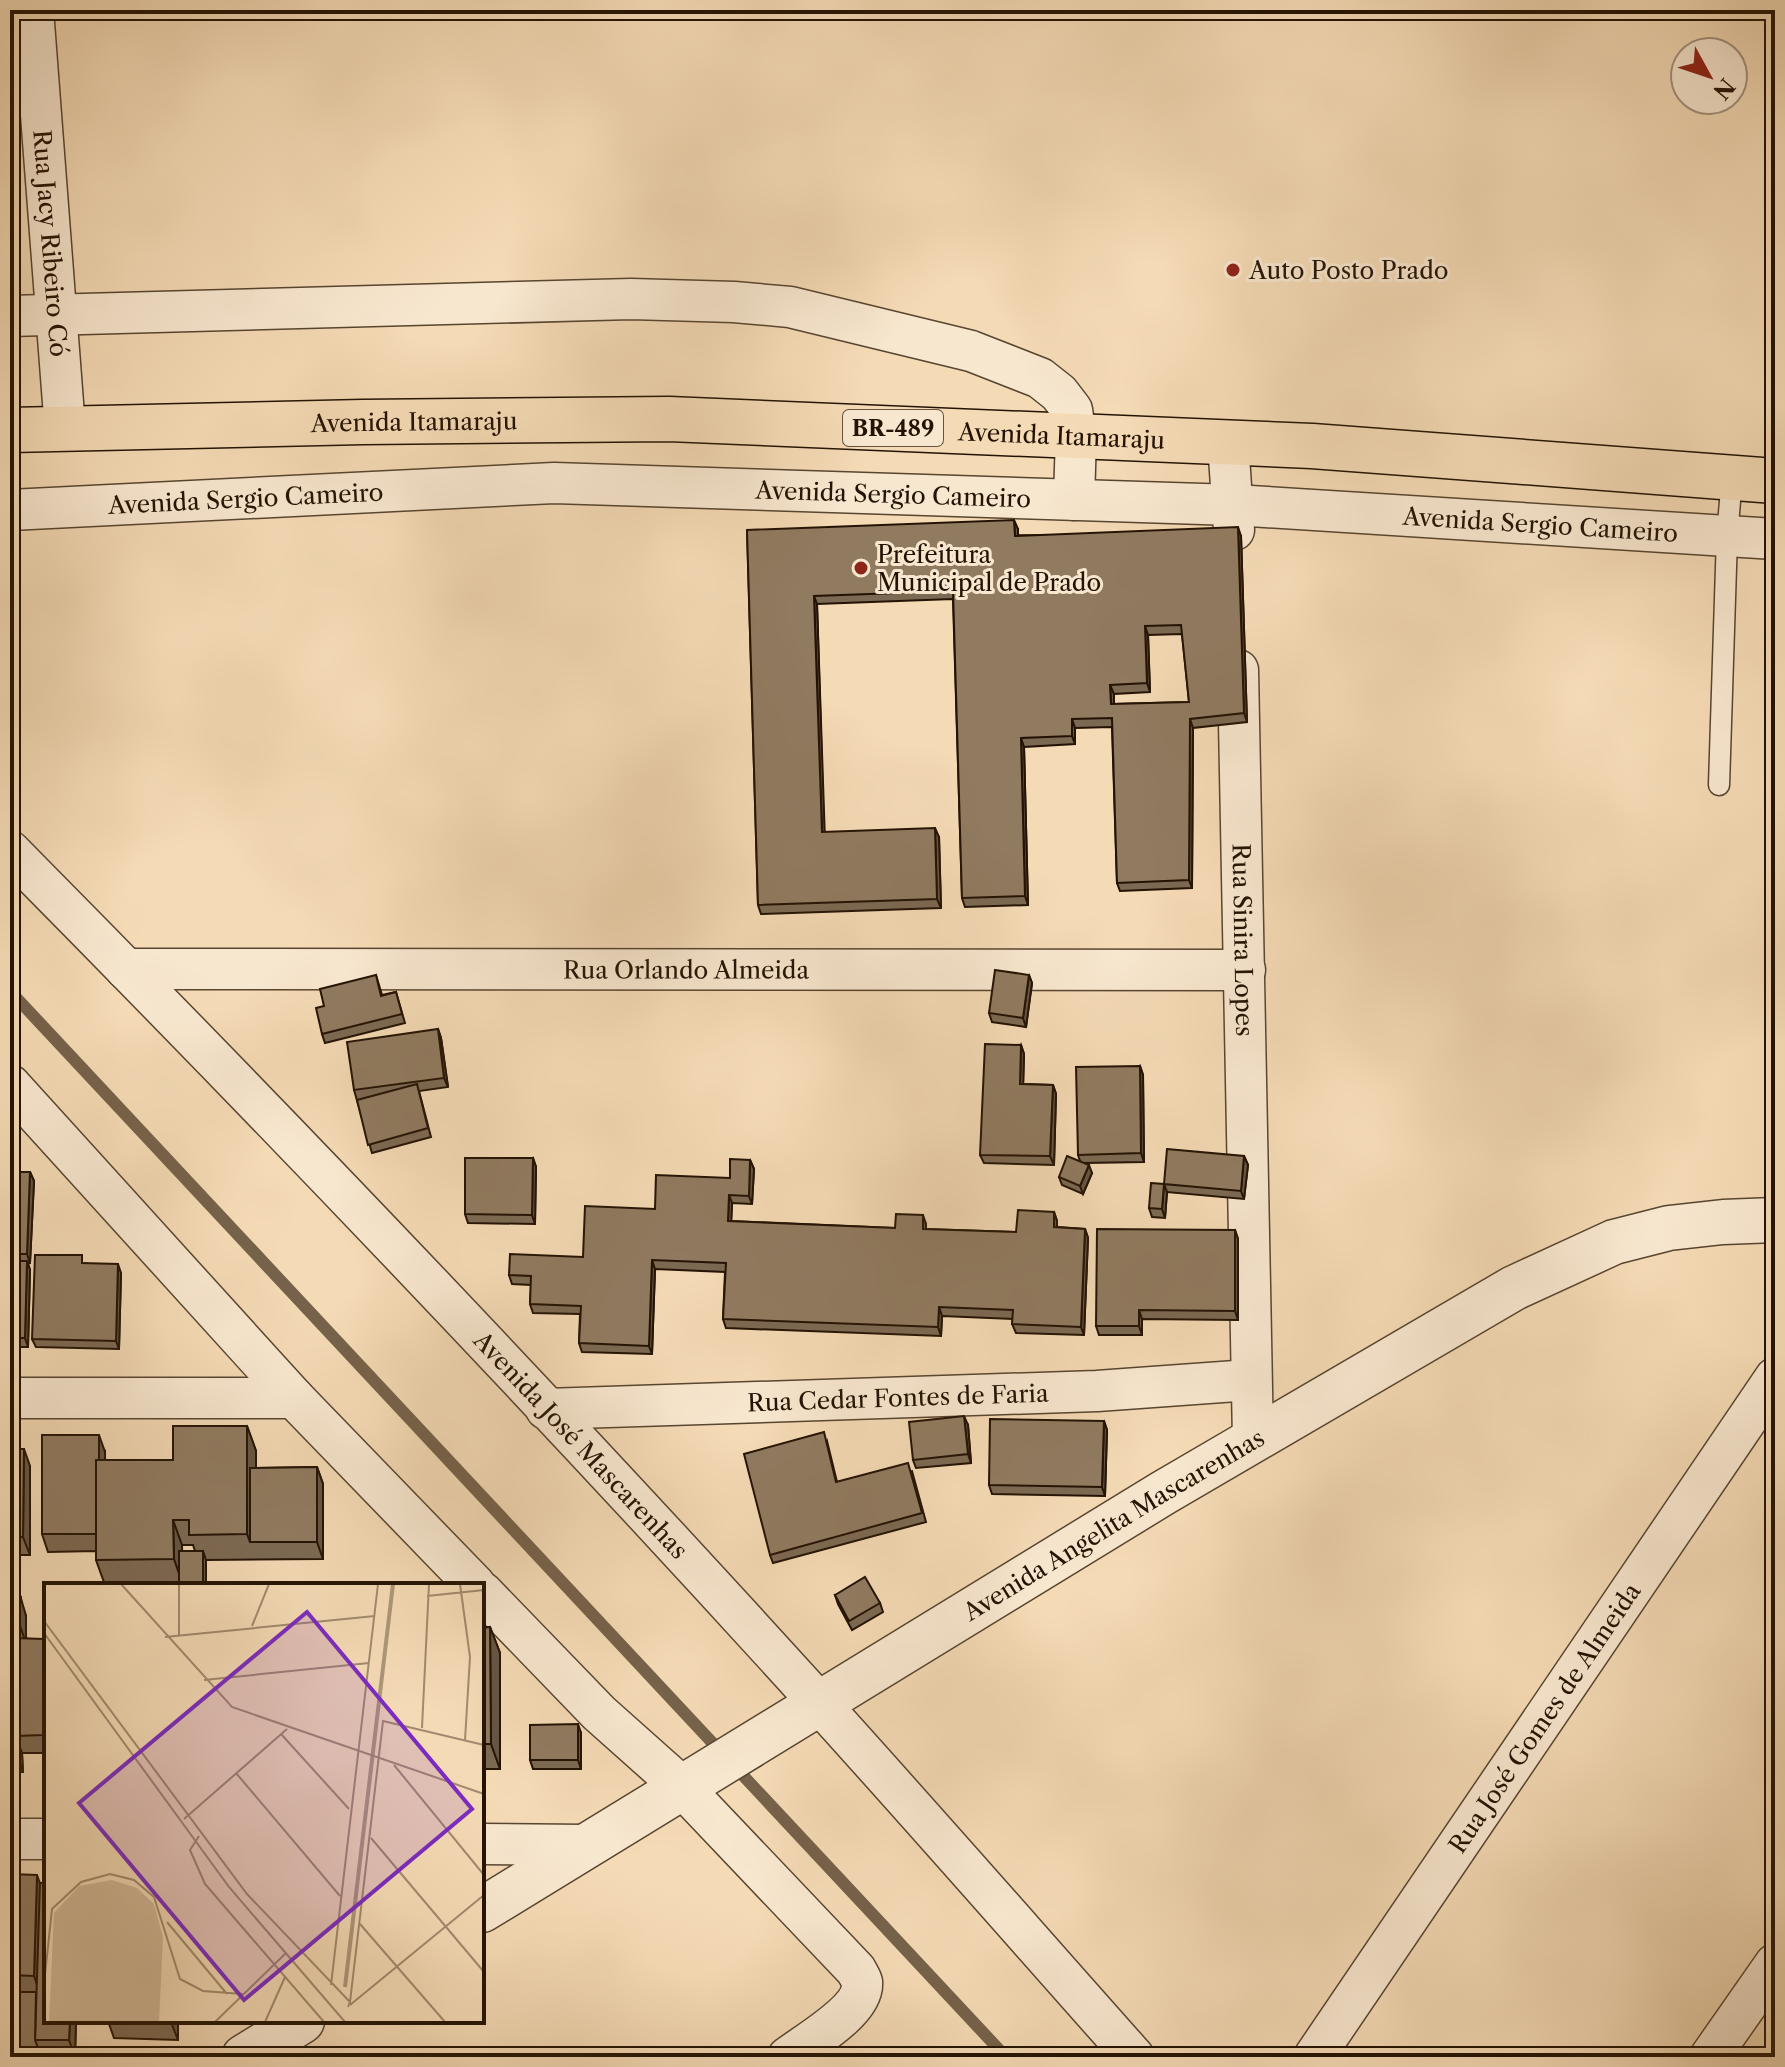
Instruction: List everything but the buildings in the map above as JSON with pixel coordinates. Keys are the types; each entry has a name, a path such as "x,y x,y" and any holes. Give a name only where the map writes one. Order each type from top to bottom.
{"main road":[{"name":"Avenida Itamaraju","path":"10,430 669,419 1326,447 1775,481"}],"street":[{"name":"Rua Jacy Ribeiro Có","path":"35,12 65,429"},
{"path":"10,316 631,299 790,307 971,351 1040,378 1059,393 1072,410 1076,436 1074,500"},
{"path":"1228,442 1234,505 1235,567"},
{"name":"Avenida Sergio Cameiro","path":"10,510 554,483 1234,505 1775,539"},
{"name":"Rua Sinira Lopes","path":"1237,629 1253,1440"},
{"name":"Avenida José Mascarenhas","path":"10,851 546,1409 819,1704 1134,2057"},
{"name":"Rua Orlando Almeida","path":"126,969 1245,970"},
{"path":"10,1085 294,1398 473,1583"},
{"name":"Avenida Angelita Mascarenhas","path":"484,1909 1253,1440 1514,1288 1614,1242 1669,1228 1775,1220"},
{"name":"Rua José Gomes de Almeida","path":"1314,2057 1775,1378"},
{"name":"Rua Cedar Fontes de Faria","path":"546,1409 1097,1391 1250,1380"},
{"path":"10,1398 294,1398"},
{"path":"484,1594 599,1713 692,1781 856,1970 862,1982 860,1996 853,2008 788,2057"},
{"path":"10,1839 44,1839"},
{"path":"484,1844 585,1845"},
{"path":"1710,2057 1775,1964"},
{"path":"244,2057 299,2023"}],"lane":[{"path":"1719,785 1727,536 1732,478"}],"waterway":[{"path":"10,991 1006,2057"}],"place":[{"name":"Auto Posto Prado","path":"1233,270"},
{"name":"Prefeitura Municipal de Prado","path":"861,568"}]}
